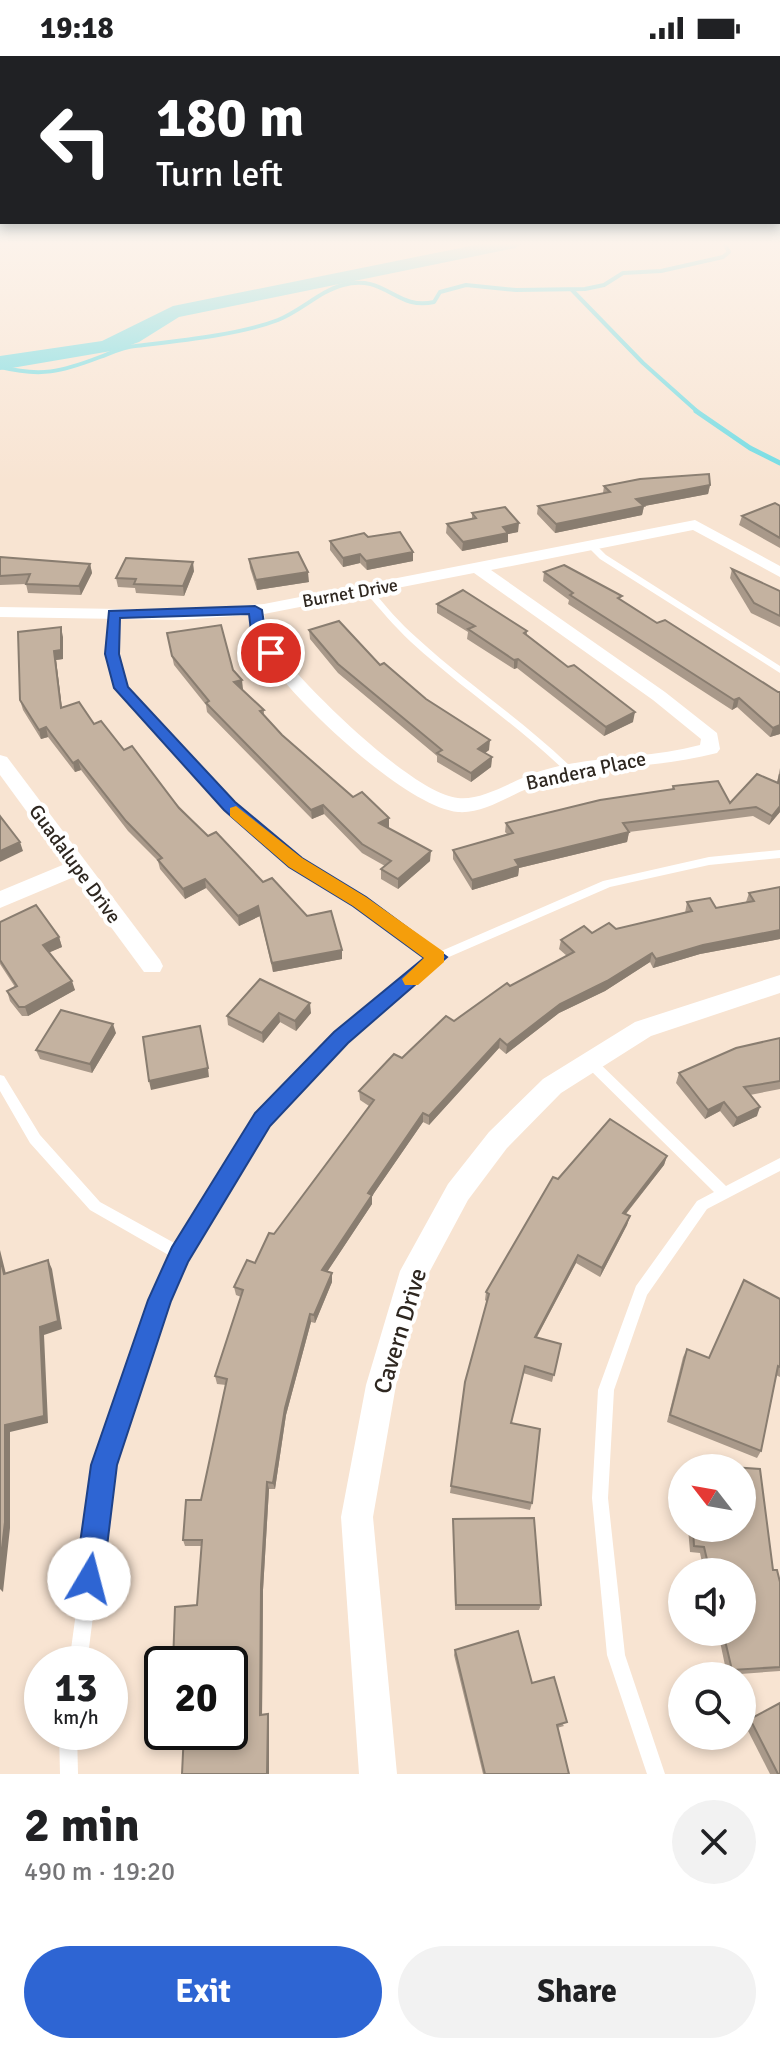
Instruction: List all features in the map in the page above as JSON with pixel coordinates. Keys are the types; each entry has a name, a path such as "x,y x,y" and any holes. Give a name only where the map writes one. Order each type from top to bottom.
{"street":[{"name":"Burnet Drive","path":"0,612 180,615 255,610 695,525 780,572"},
{"name":"Bandera Place","path":"255,610 258,631 271,653 376,759 431,800 458,805 480,802 529,780 616,761 710,749 710,737 659,696 478,568"},
{"name":"Guadalupe Drive","path":"0,761 152,966"},
{"path":"0,900 77,867"},
{"name":"Cavern Drive","path":"378,1774 357,1517 381,1385 410,1281 458,1192 498,1140 552,1086 643,1029 768,985 780,984"}],"lane":[{"path":"591,545 603,557 780,670"},
{"path":"368,590 401,631 531,734 570,771"},
{"path":"113,614 112,654 121,688 219,796 296,863 359,901 438,957"},
{"path":"80,1646 104,1465 160,1300 180,1254 263,1120 341,1038 438,957 607,884 709,861 780,854"},
{"path":"589,1061 724,1193"},
{"path":"0,1080 35,1139 95,1206 180,1254"},
{"path":"656,1774 616,1655 600,1498 606,1390 641,1291 702,1205 780,1164"},
{"path":"68,1750 69,1774"}],"building":[{"path":"709,474 710,485 636,499 644,506 556,524 538,506 610,492 604,486 640,479"},
{"path":"775,503 780,506 780,538 742,516"},
{"path":"505,507 519,523 503,527 508,533 463,542 447,524 476,518 472,513"},
{"path":"400,532 413,552 366,561 360,554 343,558 330,541 364,533 368,537"},
{"path":"298,552 308,572 256,580 249,559"},
{"path":"0,557 90,564 79,586 26,584 30,574 0,576"},
{"path":"126,558 193,562 183,586 134,584 136,579 116,578"},
{"path":"564,565 622,596 618,598 657,623 665,620 780,692 780,725 773,728 739,698 734,700 570,595 573,593 544,572"},
{"path":"732,569 780,591 780,616 754,603"},
{"path":"463,590 527,631 524,633 568,667 574,665 635,712 606,727 518,659 514,660 468,629 475,626 437,604"},
{"path":"339,621 380,665 384,663 426,699 490,740 478,749 492,757 471,773 437,753 442,750 338,664 309,630"},
{"path":"221,625 233,670 242,680 234,682 264,710 260,711 282,735 353,797 362,792 389,818 379,823 431,851 398,879 381,869 391,861 362,844 323,805 311,810 206,703 209,701 172,656 167,633"},
{"path":"61,627 61,650 54,651 61,708 79,702 94,724 101,721 124,750 132,746 179,808 208,836 216,832 263,882 272,878 307,916 331,911 342,950 272,963 258,906 238,916 205,879 183,889 158,860 162,858 126,821 78,760 73,763 46,727 39,730 20,700 18,632"},
{"path":"757,774 778,783 780,774 780,806 772,816 756,807 623,823 629,832 515,860 519,866 472,880 453,850 513,833 506,823 600,800 674,789 673,786 718,781 730,803"},
{"path":"0,816 20,842 0,851"},
{"path":"780,887 780,930 703,945 656,959 652,953 607,981 560,1004 507,1045 500,1039 429,1116 423,1113 368,1193 372,1195 322,1270 332,1273 314,1315 310,1314 285,1408 273,1483 267,1482 261,1585 260,1715 268,1714 267,1774 182,1774 183,1750 248,1750 248,1646 174,1646 175,1607 197,1605 202,1540 183,1540 186,1500 201,1500 227,1379 215,1376 243,1290 234,1287 247,1260 255,1263 269,1233 274,1234 374,1100 359,1091 394,1054 402,1058 446,1016 454,1021 507,983 510,986 574,952 561,940 584,926 592,933 609,923 616,929 692,911 687,902 710,898 716,908 754,901 749,893"},
{"path":"36,905 59,937 43,945 72,981 25,1007 19,1007 7,991 17,986 0,960 0,922"},
{"path":"260,979 310,1003 295,1021 279,1013 262,1033 227,1016"},
{"path":"61,1010 113,1024 90,1064 36,1050"},
{"path":"200,1026 208,1068 149,1081 143,1037"},
{"path":"780,1038 780,1081 744,1087 760,1107 737,1118 724,1102 708,1110 679,1073 736,1048"},
{"path":"610,1119 667,1156 623,1213 630,1216 602,1268 578,1255 535,1337 561,1344 554,1375 525,1366 511,1423 540,1429 532,1503 451,1486 465,1382 489,1294 486,1292 553,1177 558,1179"},
{"path":"0,1258 4,1274 48,1260 58,1321 40,1327 44,1416 5,1425 5,1522 0,1565"},
{"path":"744,1280 780,1299 780,1367 761,1451 670,1415 687,1349 709,1358"},
{"path":"756,1469 760,1469 773,1570 777,1570 780,1582 780,1667 756,1668 756,1662 730,1662 726,1646 756,1646 756,1558 707,1558 704,1547 694,1546 694,1542 756,1542"},
{"path":"534,1518 541,1605 456,1605 453,1519"},
{"path":"518,1631 532,1683 554,1677 567,1722 557,1725 569,1774 485,1774 455,1650"},
{"path":"780,1703 780,1774 756,1731 756,1716"}],"waterway":[{"path":"0,363 110,346 154,322"},
{"path":"0,367 27,372 51,371 117,350 208,337 271,322"},
{"path":"603,322 699,413"},
{"path":"696,411 750,448 780,463"}],"slow traffic":[{"path":"236,812 296,863 359,901 438,957 411,979"}],"route":[{"path":"89,1579 104,1465 160,1300 180,1254 263,1120 341,1038 438,957 359,901 296,863 229,806 121,688 112,654 113,614 180,615 255,610 258,631 271,653"}]}
